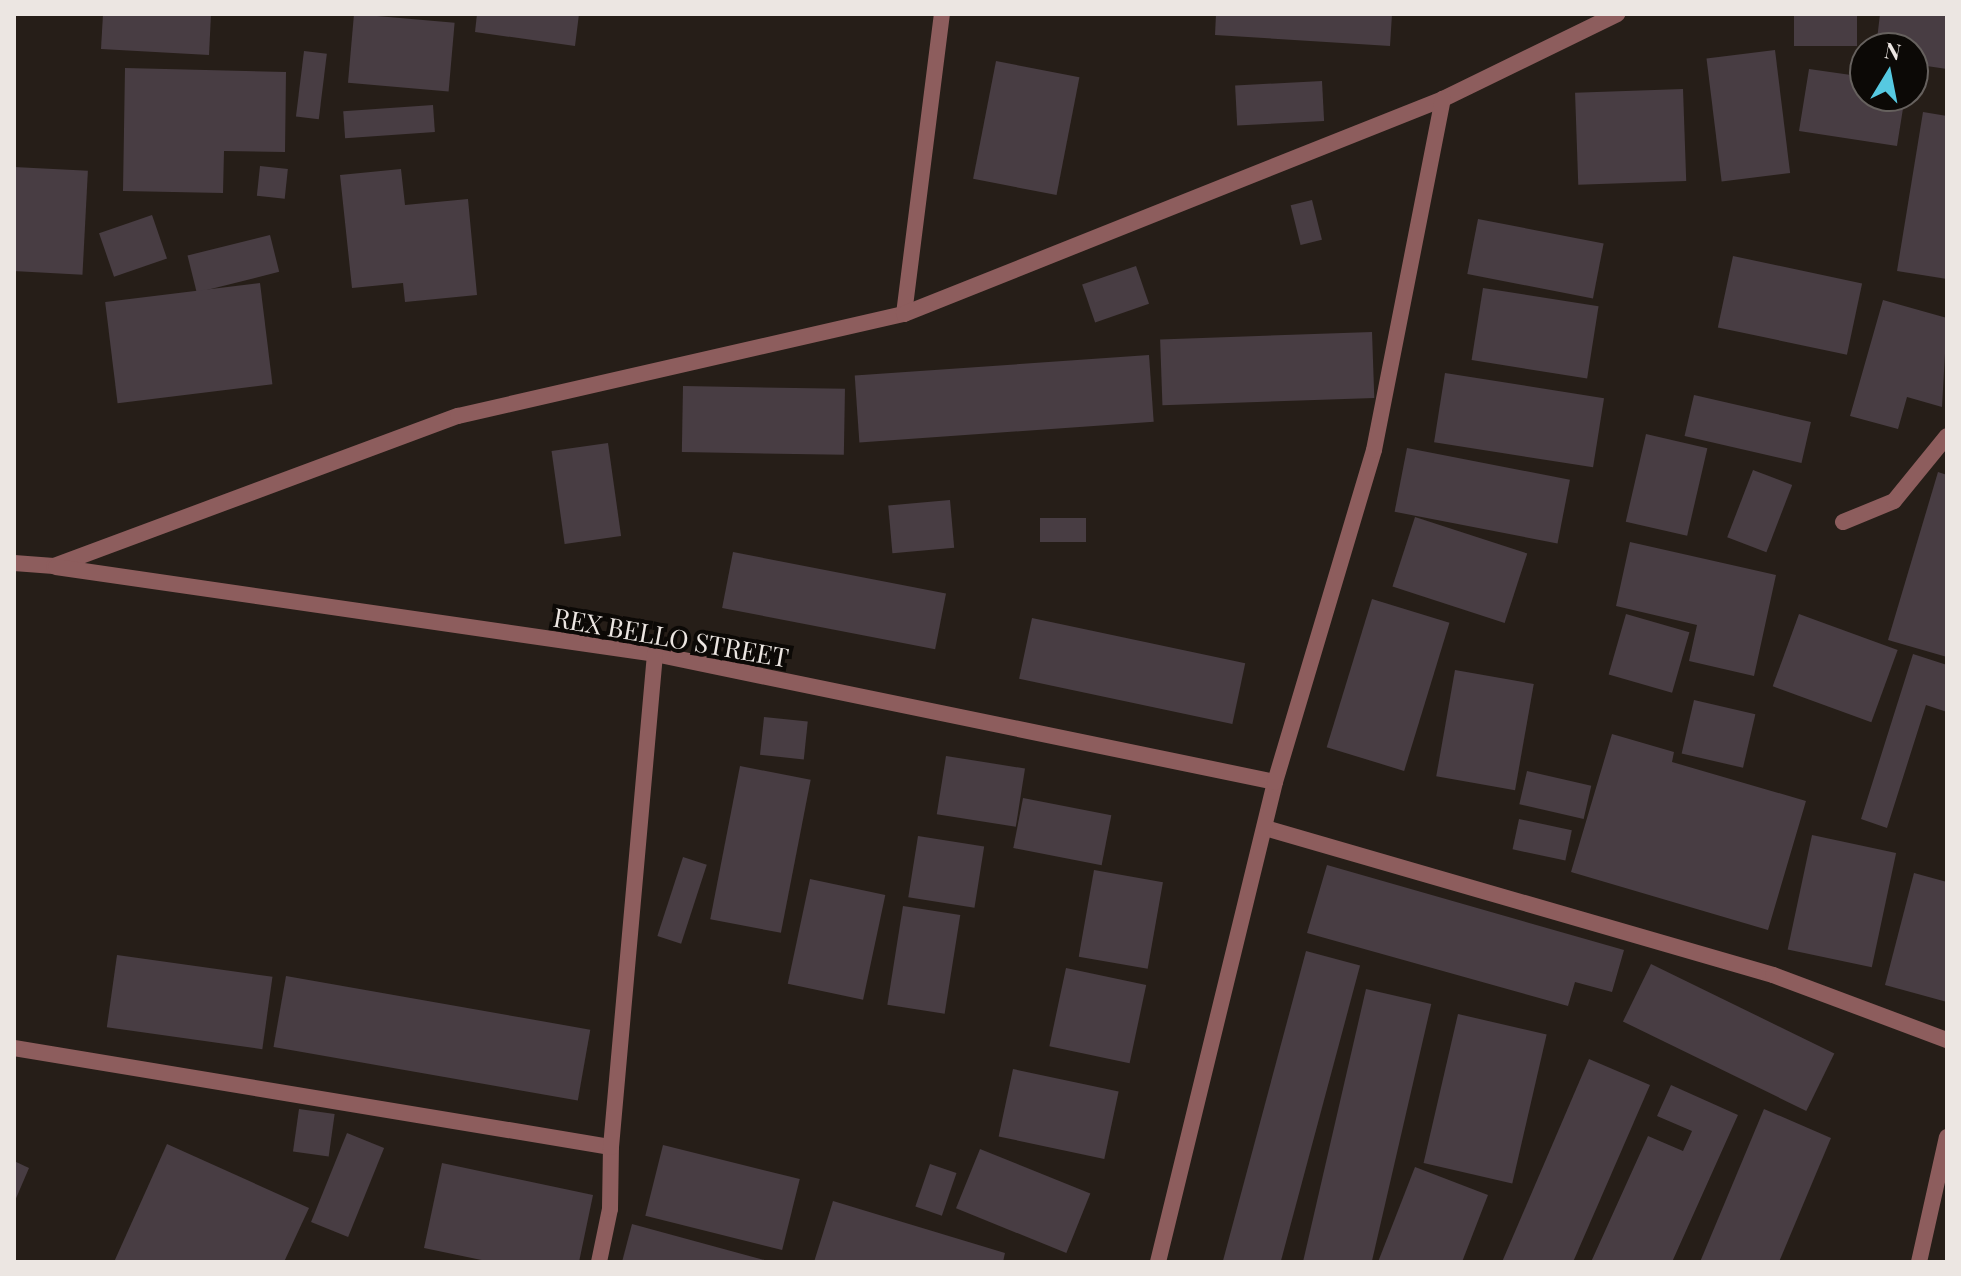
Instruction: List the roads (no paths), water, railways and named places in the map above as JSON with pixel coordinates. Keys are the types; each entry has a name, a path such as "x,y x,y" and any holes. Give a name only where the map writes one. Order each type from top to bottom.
{"street":[{"path":"904,314 942,14"},
{"path":"54,566 458,416 904,314 1443,99 1617,14"},
{"path":"1158,1262 1275,782 1374,450 1443,99"},
{"path":"1843,522 1894,501 1947,436"},
{"name":"REX BELLO STREET","path":"14,563 54,566 655,654 1275,782"},
{"path":"599,1262 610,1209 611,1147 655,654"},
{"path":"1265,828 1773,975 1947,1040"},
{"path":"14,1048 611,1147"},
{"path":"1919,1262 1947,1137"}]}
